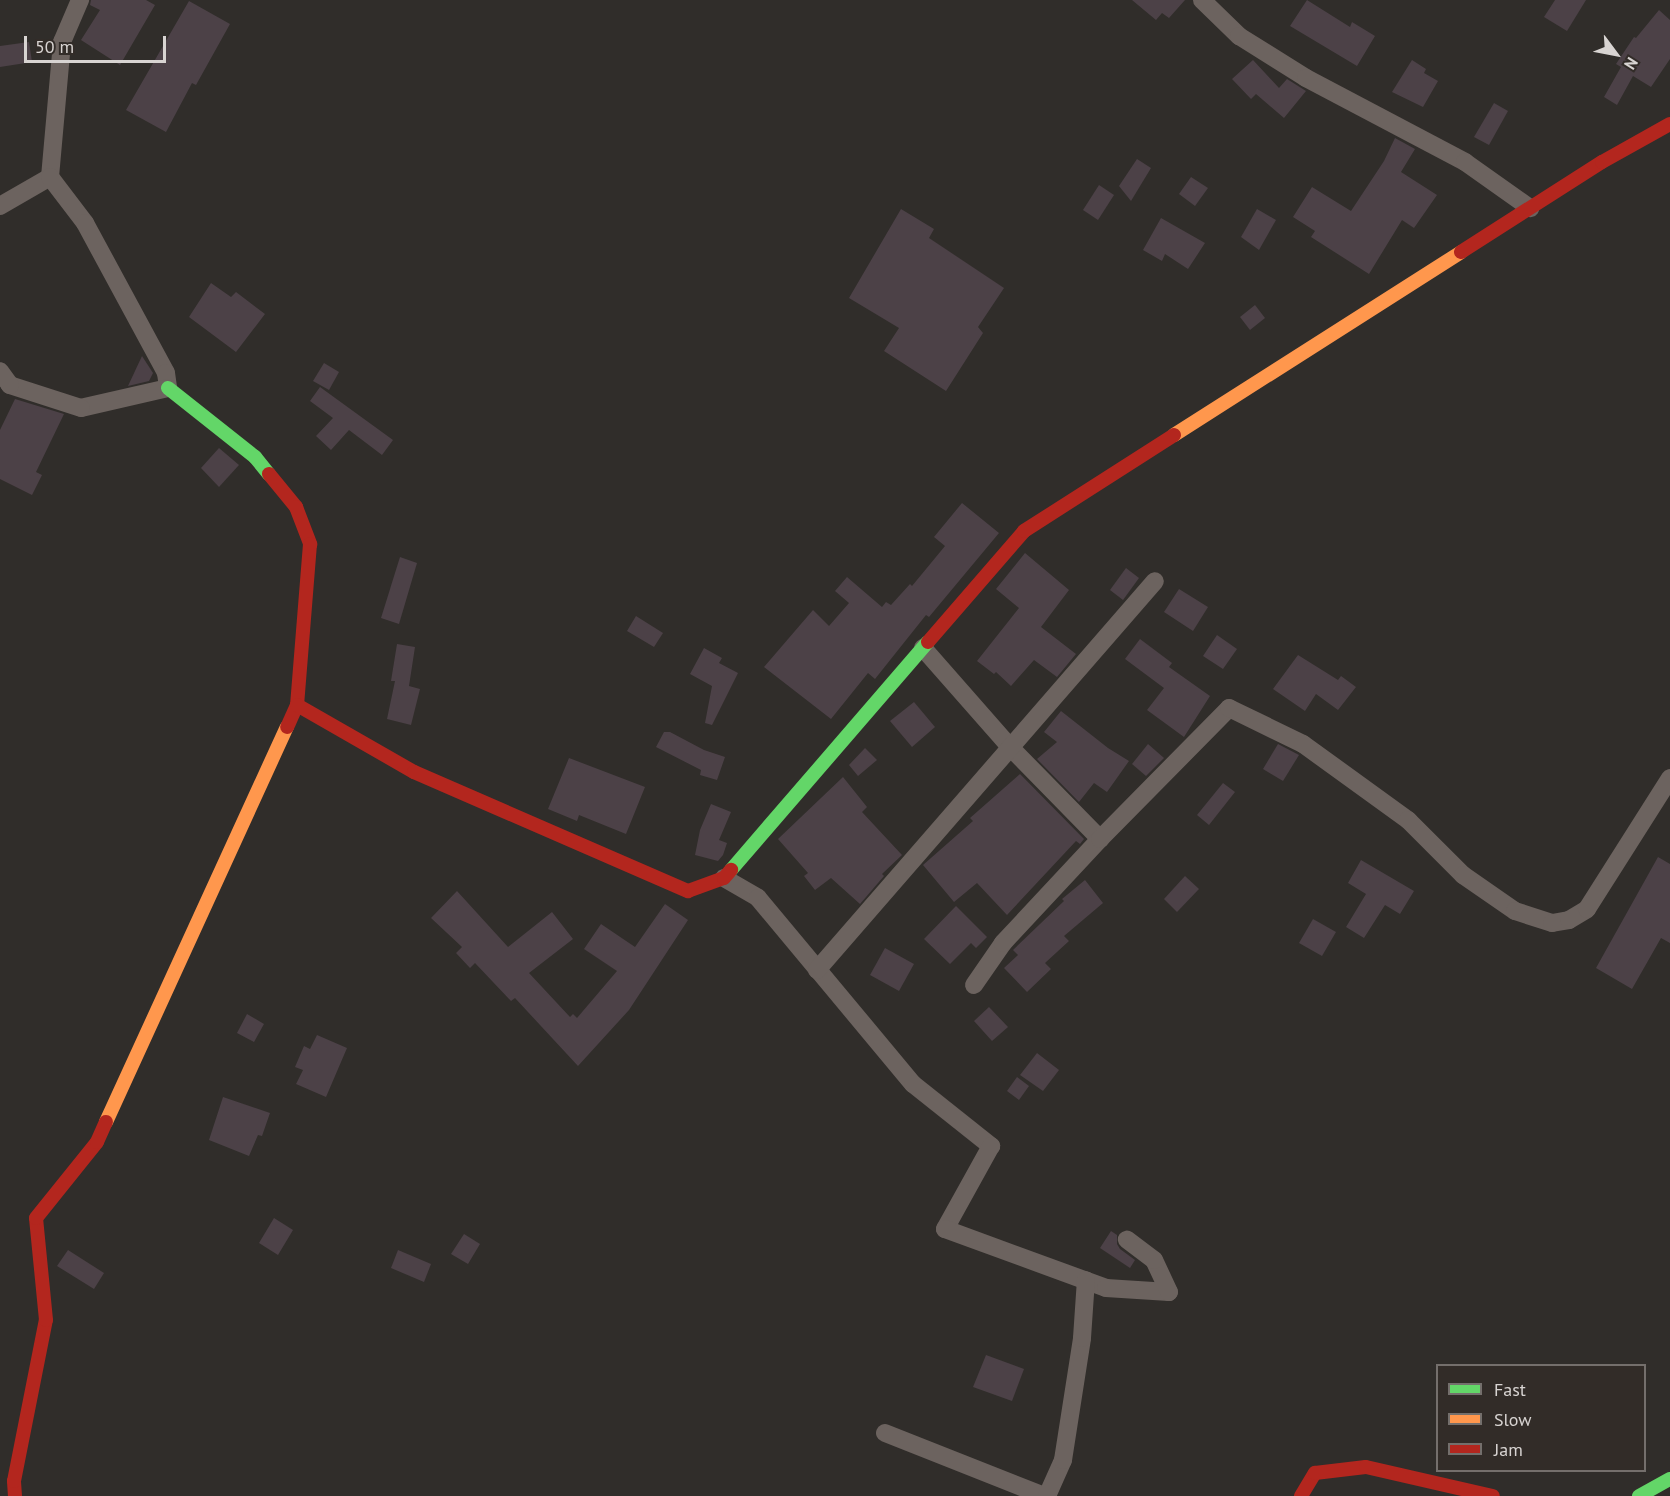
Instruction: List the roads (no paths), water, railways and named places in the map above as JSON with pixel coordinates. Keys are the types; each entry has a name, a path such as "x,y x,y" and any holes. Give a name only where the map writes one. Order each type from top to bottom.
{"street":[{"path":"15,1496 14,1481 46,1320 36,1218 97,1142 297,705 310,544 296,507 255,457 168,388 166,373 85,223 50,177 62,42 80,0"},
{"path":"1202,0 1248,42 1306,78 1465,162 1530,208"},
{"path":"297,705 414,772 688,891 724,878 1024,531 1602,162 1670,124"},
{"path":"0,206 50,177"},
{"path":"0,371 10,385 81,408 168,388"},
{"path":"817,970 1155,580"},
{"path":"922,648 1010,747 1100,839"},
{"path":"974,985 1003,943 1100,839 1229,708 1303,744 1408,820 1463,875 1515,911 1552,923 1569,920 1587,909 1670,778"},
{"path":"724,878 758,898 913,1084 990,1146 945,1229 1106,1288 1169,1292 1154,1260 1127,1240"},
{"path":"885,1433 1046,1496 1062,1460 1082,1338 1086,1280"},
{"path":"1301,1496 1315,1473 1366,1467 1493,1496"},
{"path":"1638,1496 1670,1479"}]}
